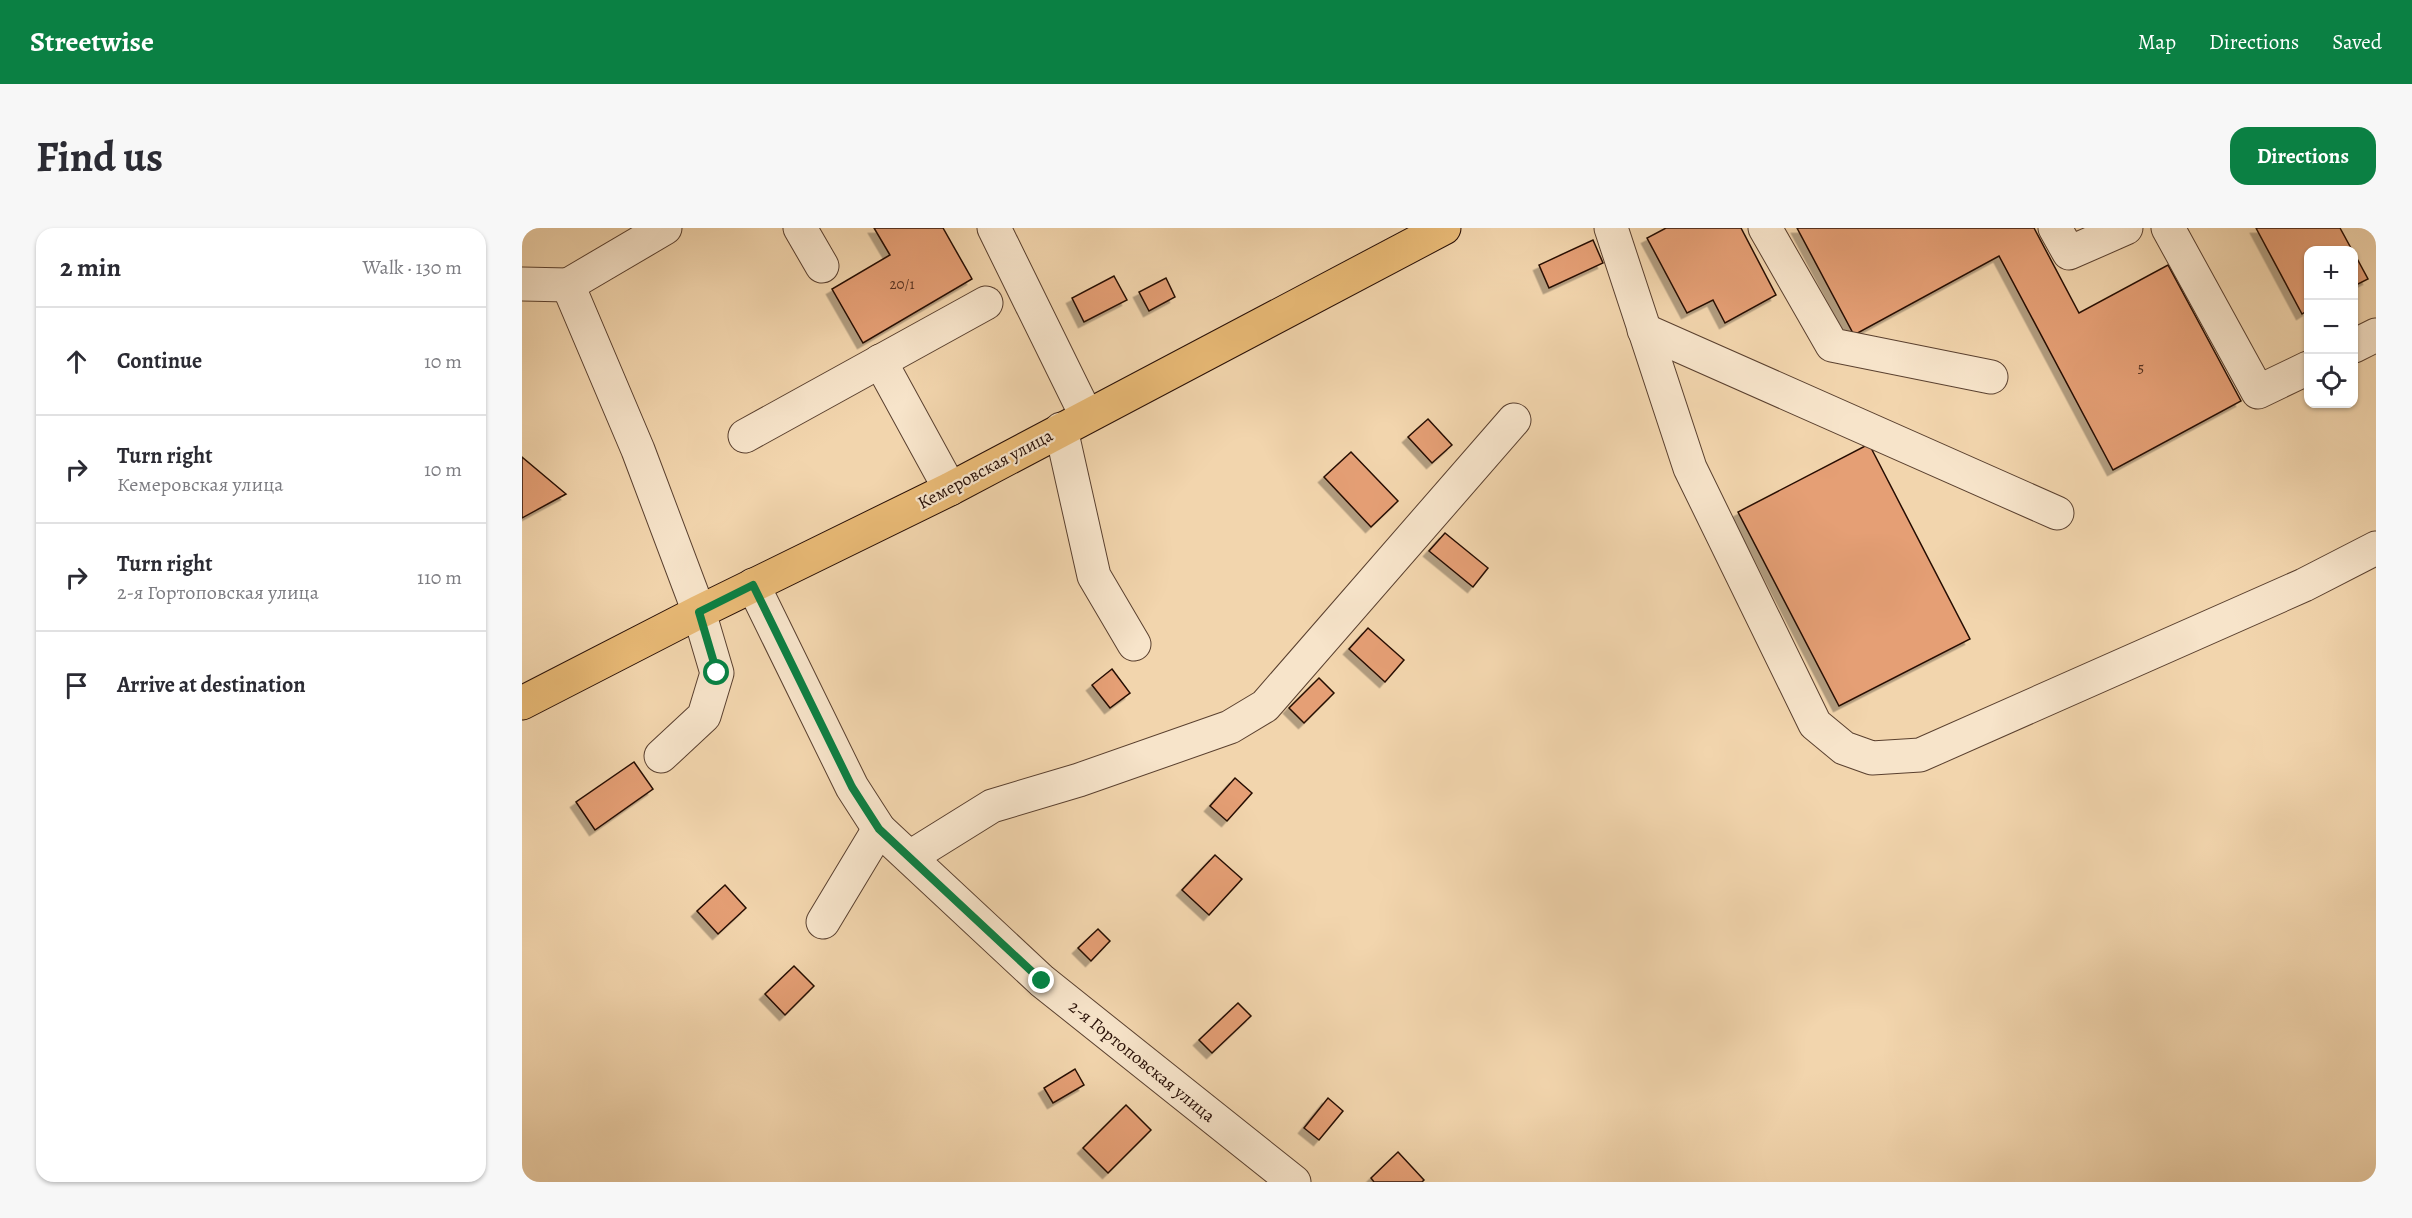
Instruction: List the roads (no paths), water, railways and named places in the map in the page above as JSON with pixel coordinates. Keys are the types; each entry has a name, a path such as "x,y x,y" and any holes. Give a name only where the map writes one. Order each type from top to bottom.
{"main road":[{"name":"Кемеровская улица","path":"522,703 753,585 950,489 1444,228"}],"street":[{"path":"522,284 568,285 665,228"},
{"path":"800,228 822,266"},
{"path":"994,228 1073,422 1094,576 1134,644"},
{"path":"1611,228 1690,468 1815,724 1844,748 1872,758 1920,755 2304,585 2376,548"},
{"path":"1765,228 1832,345 1991,377"},
{"path":"2055,228 2069,253 2126,228"},
{"path":"2168,228 2258,392 2304,370"},
{"path":"568,285 638,450 699,612 717,673 704,716 661,756"},
{"path":"745,436 986,303"},
{"path":"1644,330 2057,513"},
{"path":"2358,344 2376,335"},
{"path":"880,362 950,489"},
{"path":"910,856 992,806 1078,780 1230,727 1265,706 1514,420"},
{"name":"2-я Гортоповская улица","path":"753,585 852,787 879,829 1042,981 1294,1182"},
{"path":"823,922 879,829"}]}
